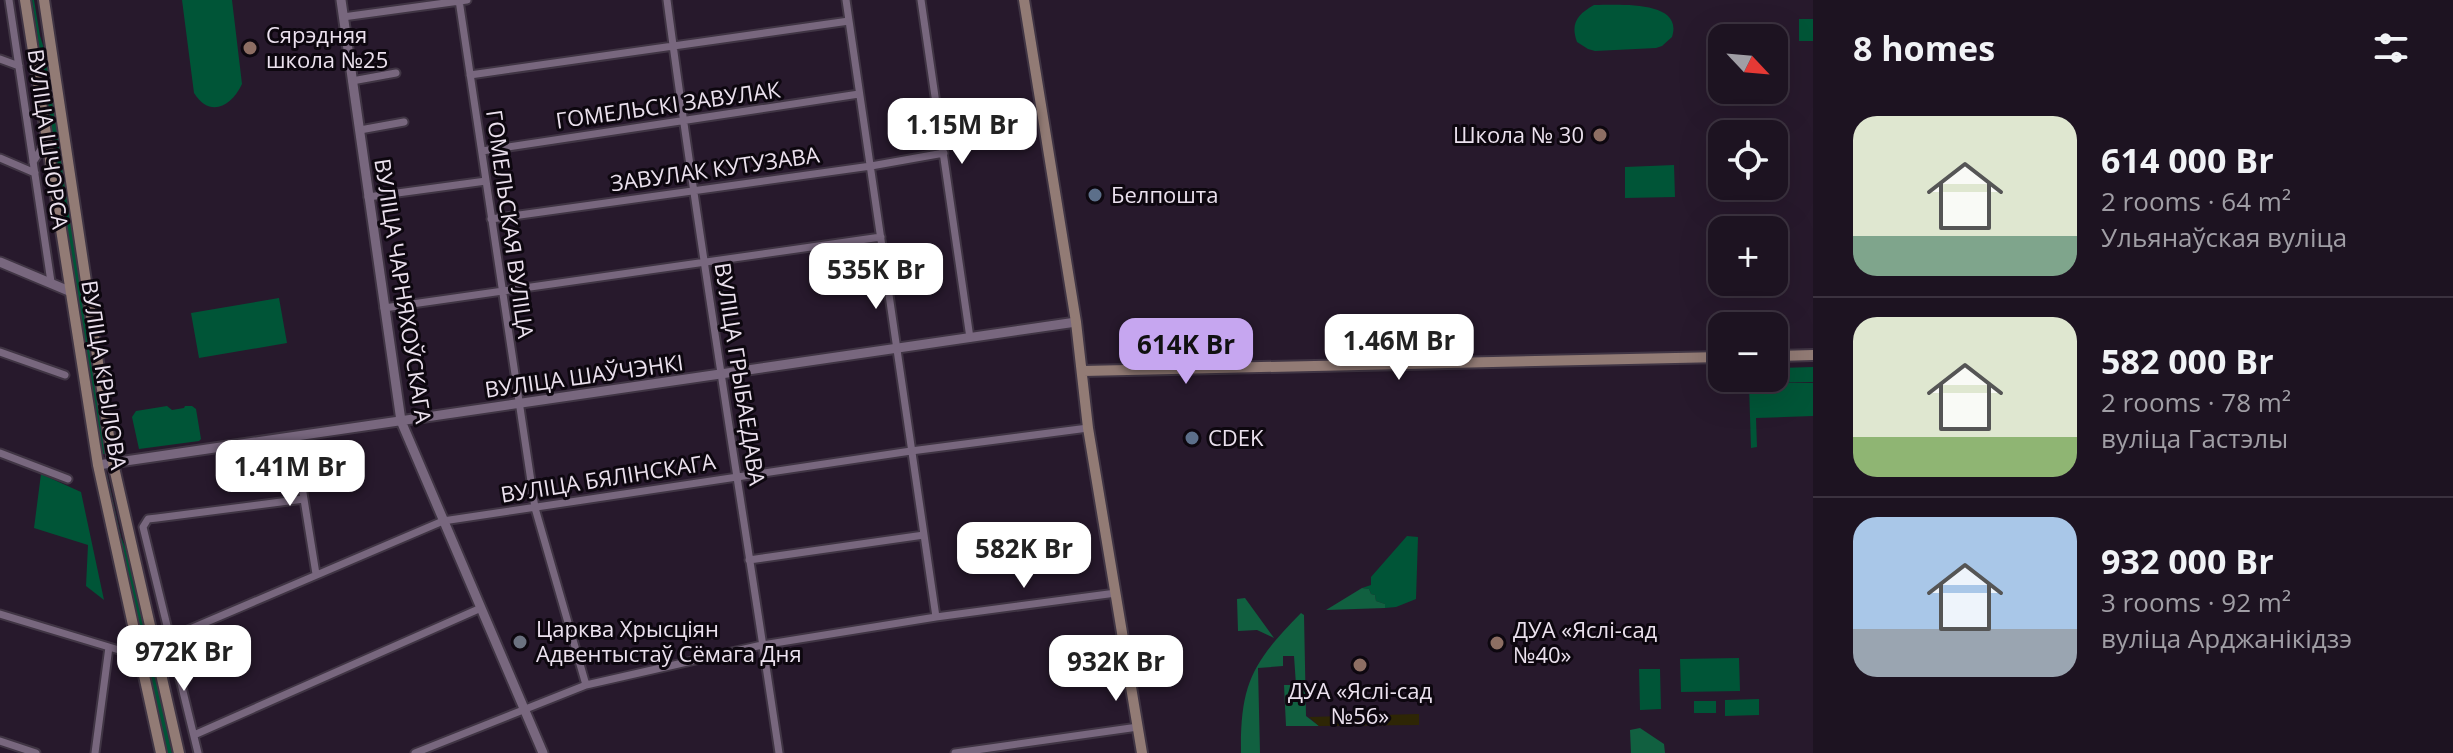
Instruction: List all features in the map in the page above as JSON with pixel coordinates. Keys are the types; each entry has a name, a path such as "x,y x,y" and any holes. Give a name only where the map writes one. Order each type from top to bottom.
{"main road":[{"name":"ВУЛІЦА КРЫЛОВА","path":"25,0 98,465 161,753"},
{"name":"ВУЛІЦА КРЫЛОВА","path":"44,0 113,463 179,753"},
{"path":"1024,0 1076,322 1088,428 1142,753"},
{"path":"1788,356 1813,355"},
{"path":"1083,371 1708,357"}],"street":[{"name":"ВУЛІЦА ШЧОРСА","path":"9,0 51,282"},
{"name":"ВУЛІЦА ЧАРНЯХОЎСКАГА","path":"341,0 401,421 543,753"},
{"path":"343,17 462,0"},
{"name":"ГОМЕЛЬСКАЯ ВУЛІЦА","path":"462,0 470,75 535,508 586,685"},
{"name":"ВУЛІЦА ГРЫБАЕДАВА","path":"667,0 720,374 739,477 779,753"},
{"path":"846,0 936,617"},
{"path":"921,0 970,338"},
{"path":"470,75 849,21"},
{"path":"0,59 19,66"},
{"path":"352,81 396,73"},
{"name":"ГОМЕЛЬСКІ ЗАВУЛАК","path":"482,151 859,94"},
{"path":"360,130 404,122"},
{"path":"33,162 47,140"},
{"name":"ЗАВУЛАК КУТУЗАВА","path":"491,219 944,153"},
{"path":"0,158 35,173"},
{"path":"368,197 486,181"},
{"path":"384,308 881,237"},
{"path":"0,262 69,291"},
{"name":"ВУЛІЦА ШАЎЧЭНКІ","path":"98,465 1076,322"},
{"path":"0,352 65,375"},
{"name":"ВУЛІЦА БЯЛІНСКАГА","path":"155,641 169,638 443,521 911,451 1088,428"},
{"path":"294,437 316,574"},
{"path":"0,453 68,479"},
{"path":"198,753 143,527 148,519 304,499"},
{"path":"749,560 924,535"},
{"path":"415,753 586,685 762,645 936,617 1116,593"},
{"path":"194,735 481,608"},
{"path":"0,614 119,650 138,645"},
{"path":"95,753 109,647"},
{"path":"955,753 1138,727"},
{"path":"0,741 36,753"}],"green space":[{"path":"32,0 47,58 106,454 103,454 86,363"},
{"path":"182,0 232,0 242,84 226,104 207,105 194,93"},
{"path":"1594,5 1633,5 1659,11 1668,16 1673,25 1672,37 1656,48 1588,49 1577,42 1574,29 1580,16"},
{"path":"1799,19 1813,19 1813,41 1799,41"},
{"path":"1674,165 1675,197 1625,198 1625,167"},
{"path":"279,298 287,343 199,358 191,313"},
{"path":"1813,367 1813,382 1788,383 1788,368"},
{"path":"1788,383 1813,383 1813,416 1756,418 1757,447 1751,448 1749,392 1788,392"},
{"path":"167,406 172,410 185,406 196,409 201,439 139,449 132,417 136,411"},
{"path":"41,474 81,492 104,600 86,586 88,545 34,528"},
{"path":"105,474 121,537 131,561 172,753 166,753"},
{"path":"1407,536 1418,537 1416,599 1385,608 1385,604 1376,601 1369,589 1362,588 1371,585 1371,577"},
{"path":"1362,588 1369,589 1376,601 1385,604 1385,608 1326,610"},
{"path":"1245,598 1274,638 1257,630 1238,631 1237,599"},
{"path":"1301,613 1304,615 1306,716 1319,726 1286,726 1284,685 1296,685 1294,656 1283,656 1283,666 1258,668 1260,753 1241,753 1243,708 1253,675 1271,646"},
{"path":"1739,658 1740,691 1681,692 1680,659"},
{"path":"1639,669 1660,669 1661,709 1640,710"},
{"path":"1759,699 1759,715 1725,716 1725,700"},
{"path":"1694,701 1716,701 1716,713 1694,713"},
{"path":"1640,728 1664,744 1665,753 1631,753 1630,730"}],"sand":[{"path":"1419,714 1419,725 1319,726 1309,717"}],"place":[{"name":"Сярэдняя школа №25","path":"250,48"},
{"name":"Школа № 30","path":"1600,135"},
{"name":"Белпошта","path":"1095,195"},
{"name":"CDEK","path":"1192,438"},
{"name":"Царква Хрысціян Адвентыстаў Сёмага Дня","path":"520,642"},
{"name":"ДУА «Яслі-сад №40»","path":"1497,643"},
{"name":"ДУА «Яслі-сад №56»","path":"1360,665"}]}
